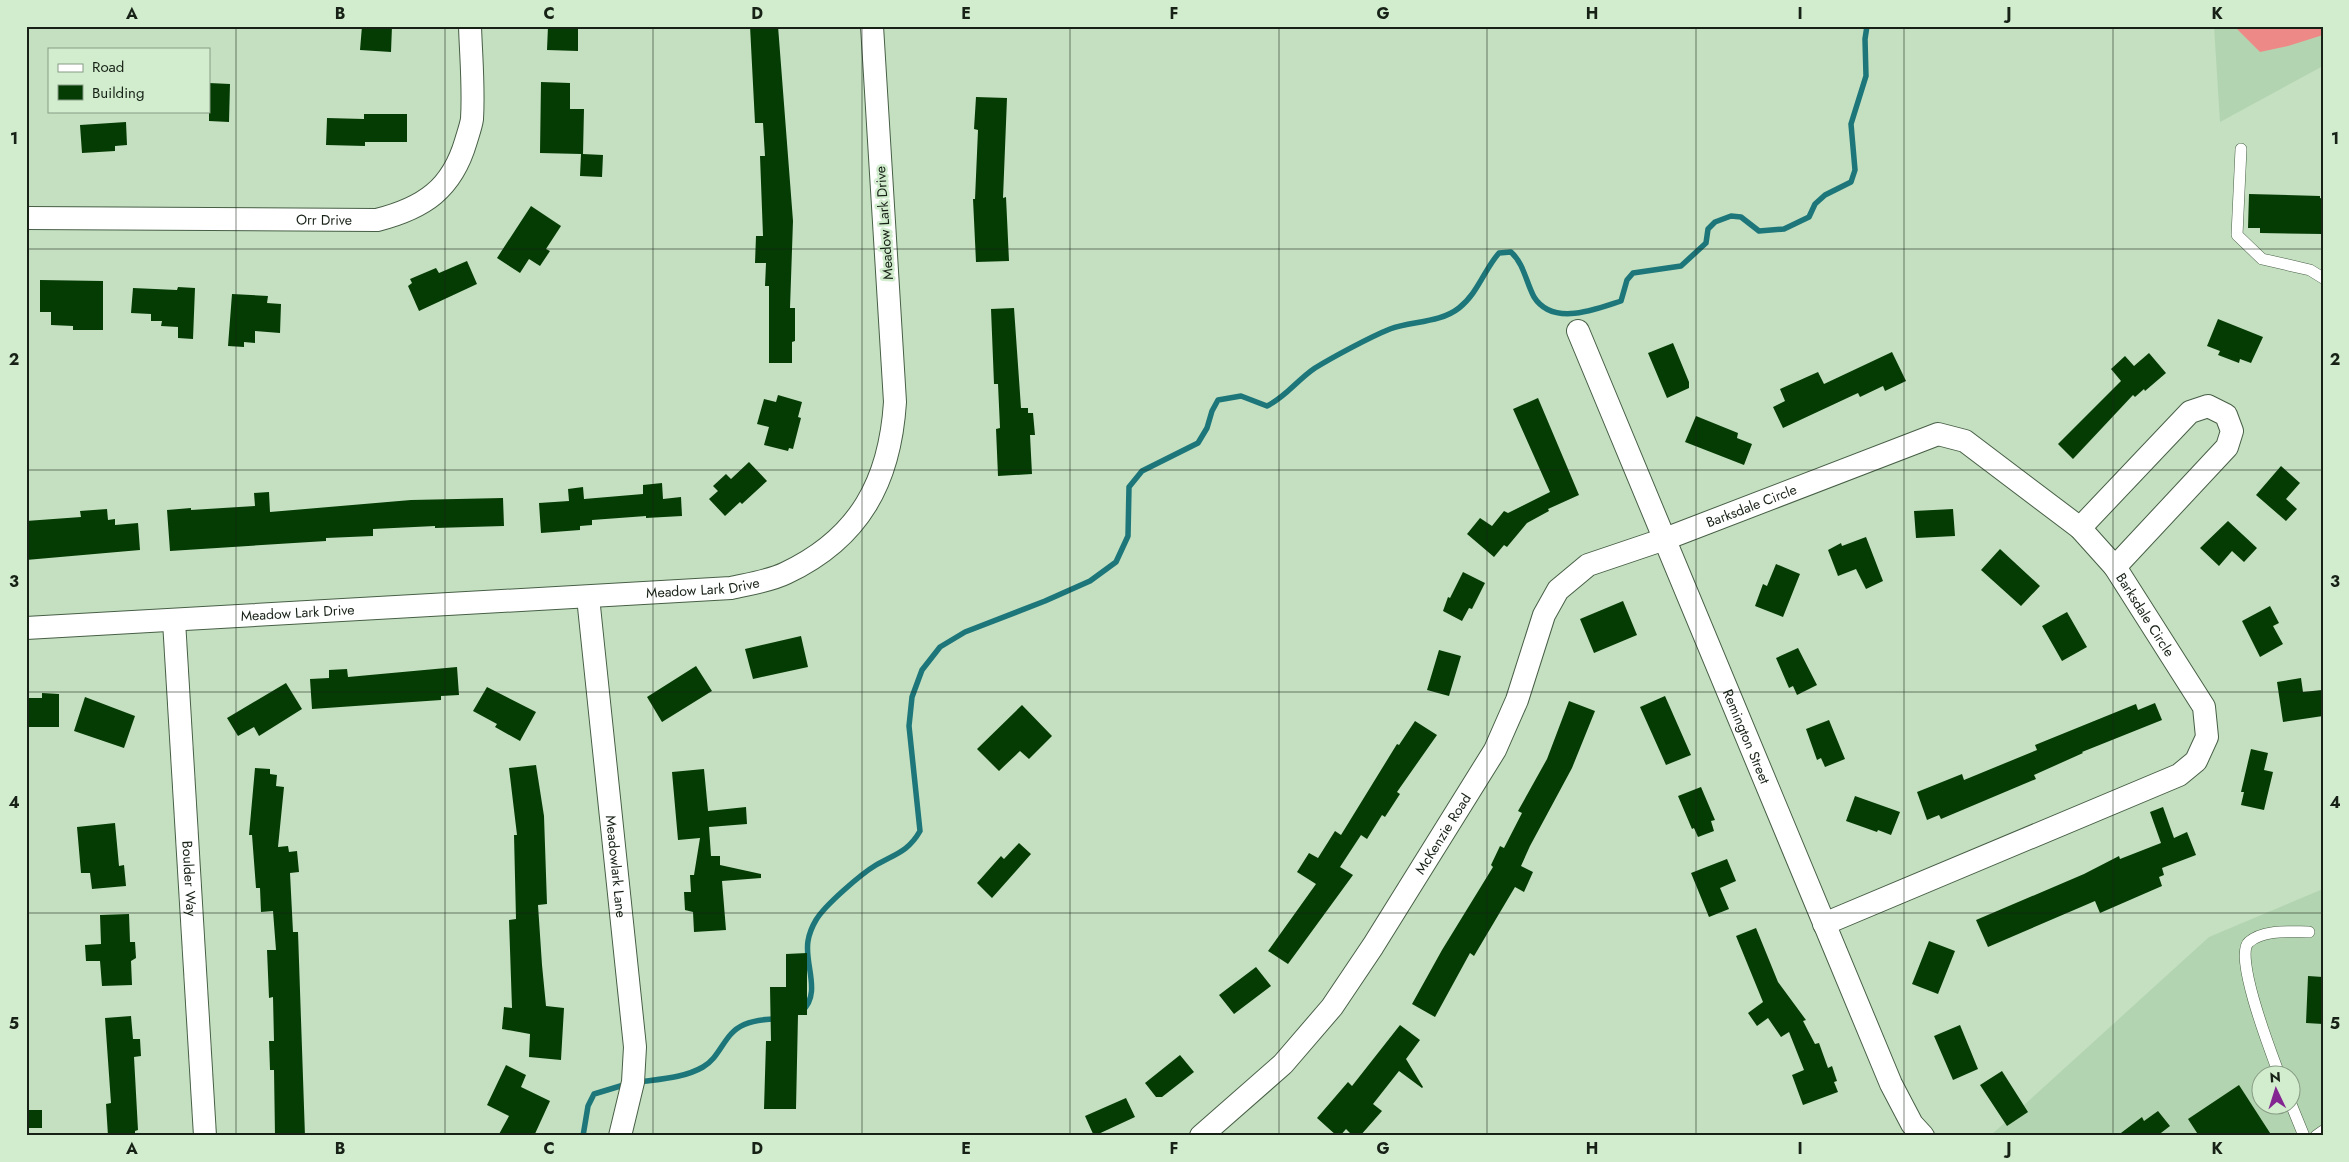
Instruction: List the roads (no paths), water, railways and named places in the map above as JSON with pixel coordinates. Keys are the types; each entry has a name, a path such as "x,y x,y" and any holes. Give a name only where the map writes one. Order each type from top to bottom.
{"street":[{"name":"Orr Drive","path":"26,218 377,220 401,214 425,202 445,184 460,162 472,120 470,26"},
{"name":"Meadow Lark Drive","path":"26,628 731,588 785,574 817,557 846,532 867,505 884,471 893,435 895,402 872,26"},
{"name":"Remington Street","path":"1578,331 1890,1084 1912,1124 1923,1136"},
{"path":"2080,528 2190,412 2208,406 2226,415 2232,431 2227,447 2115,567"},
{"name":"Barksdale Circle","path":"1664,539 1938,434 1964,441 2080,528 2115,567 2204,707 2207,737 2196,761 2178,775 1824,924"},
{"name":"McKenzie Road","path":"1201,1136 1283,1064 1332,1007 1373,946 1495,750 1517,700 1544,615 1558,590 1588,565 1664,539"},
{"name":"Meadowlark Lane","path":"588,597 635,1047 633,1082 620,1136"},
{"name":"Boulder Way","path":"174,621 205,1136"}],"lane":[{"path":"2241,150 2237,235 2262,259 2310,270 2323,278"},
{"path":"2276,1064 2249,982 2244,952 2249,941 2260,936 2280,932 2310,932"},
{"path":"2295,1114 2304,1136"},
{"path":"2316,1136 2323,1131"}],"waterway":[{"path":"802,1011 808,1004 811,996 812,987 807,950 811,930 816,920 827,906 853,882 869,869 906,848 920,831 909,726 912,697 922,670 940,647 965,632 1045,601 1090,581 1116,562 1128,536 1129,487 1142,471 1198,443 1207,428 1212,411 1218,400 1241,396 1267,406 1280,398 1315,368 1362,342 1399,326 1435,319 1451,313 1466,302 1499,253 1511,252 1522,268 1534,297 1542,306 1563,314 1575,313 1621,301 1627,280 1633,273 1681,266 1706,243 1708,229 1715,222 1731,216 1741,217 1759,231 1784,229 1809,217 1815,204 1825,195 1851,182 1855,170 1851,124 1866,76 1865,39 1867,26"},
{"path":"639,1082 672,1078 696,1071 708,1064 727,1038 741,1026 758,1020 777,1019"},
{"path":"583,1136 588,1106 594,1094 627,1084"}]}
